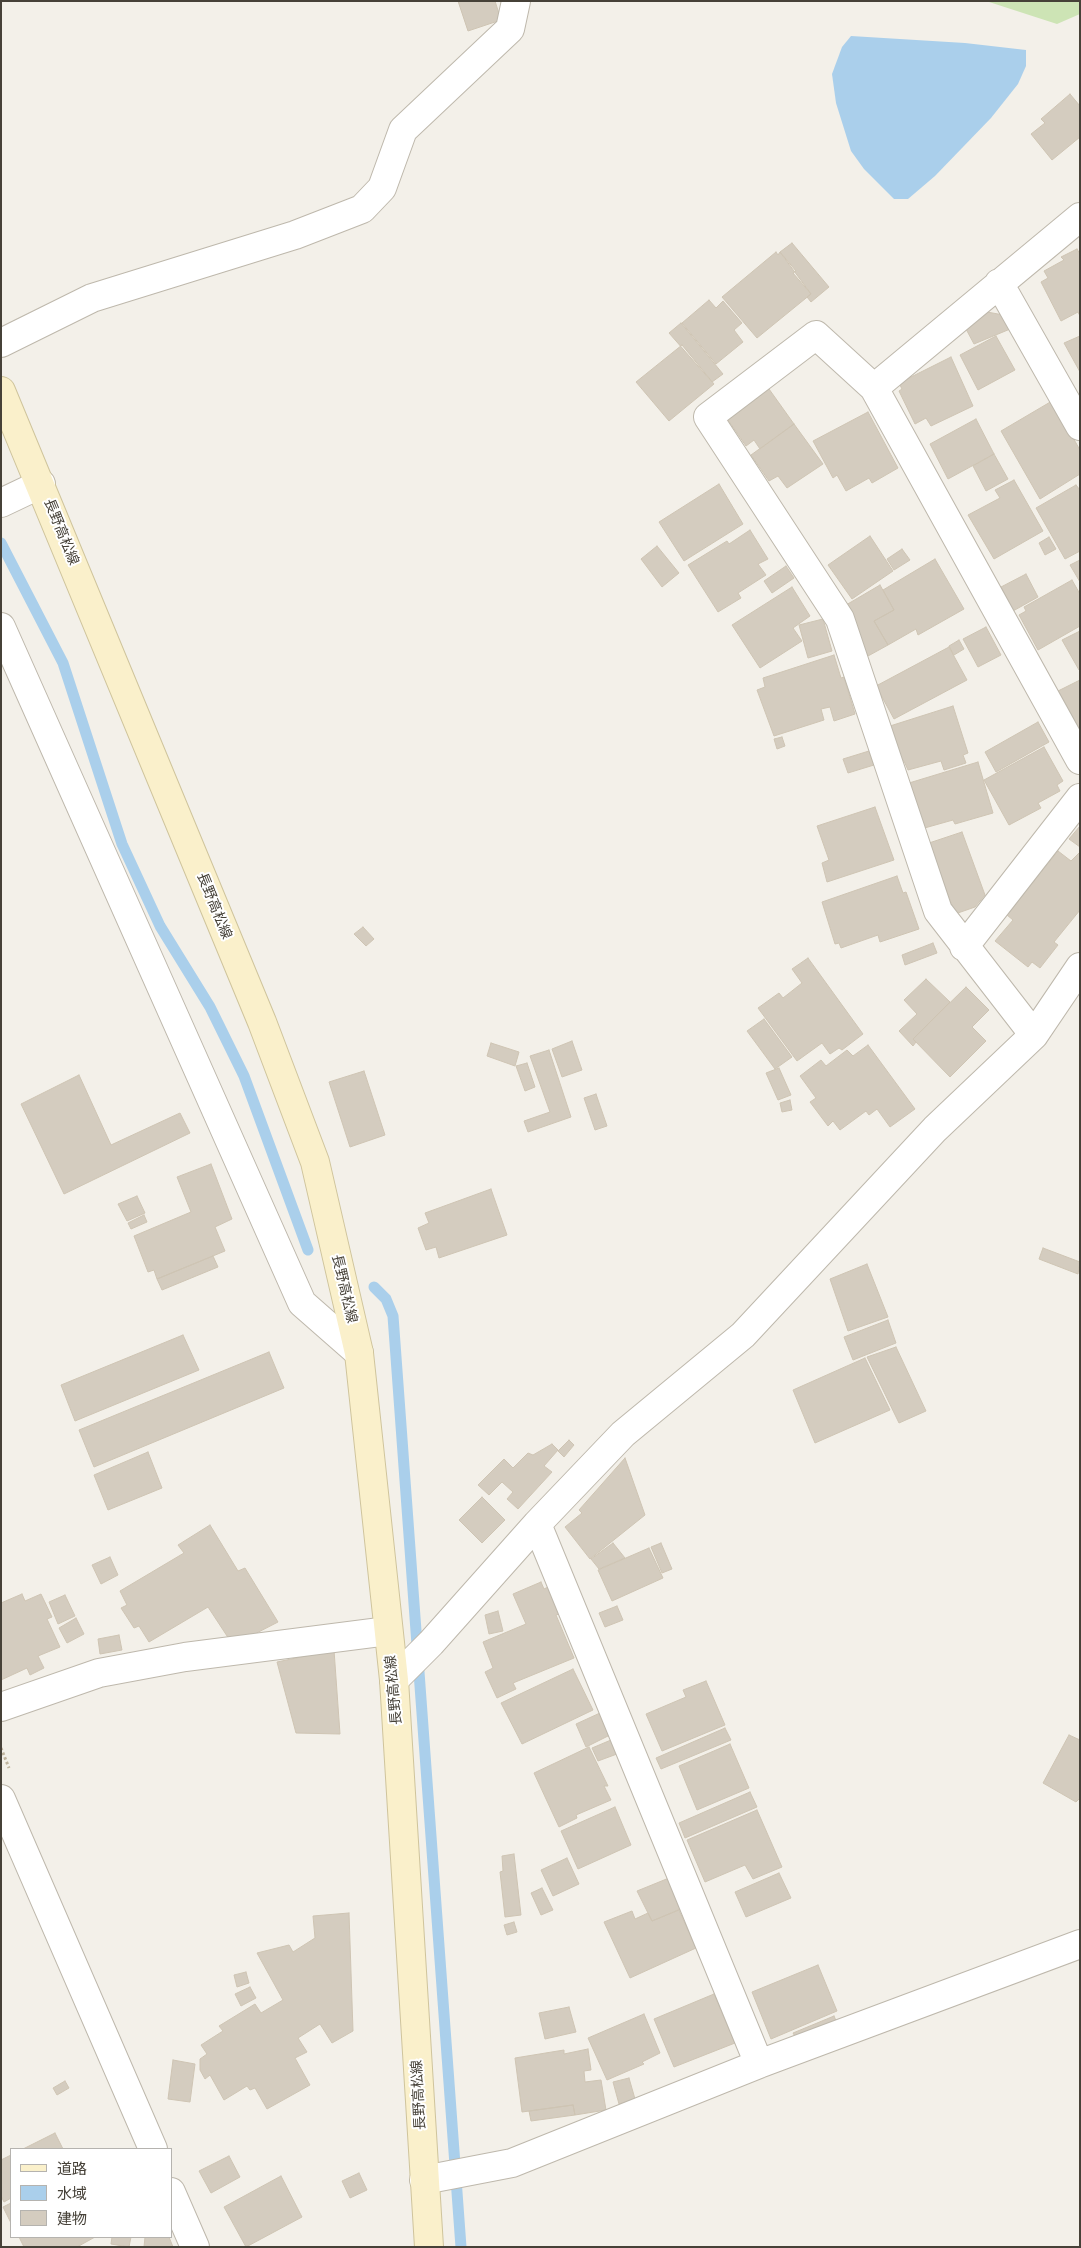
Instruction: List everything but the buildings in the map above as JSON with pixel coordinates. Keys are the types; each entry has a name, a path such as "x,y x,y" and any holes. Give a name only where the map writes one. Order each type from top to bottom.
{"main road":[{"name":"長野高松線","path":"1,391 262,1022 315,1162 359,1353 388,1631 402,1672 432,2178 426,2246"}],"street":[{"path":"1,343 92,298 294,235 362,209 382,188 403,130 510,29 516,1"},
{"path":"874,388 998,283 1080,217"},
{"path":"998,283 1080,426"},
{"path":"1034,1035 938,912 840,619 708,417 816,335 874,388 1080,760"},
{"path":"2,503 41,484"},
{"path":"1,627 302,1303 359,1353"},
{"path":"964,947 1080,798"},
{"path":"402,1672 431,1643 537,1524 623,1434 743,1335 935,1129 1034,1035 1080,967"},
{"path":"537,1524 759,2064"},
{"path":"1,1707 100,1673 185,1657 388,1631"},
{"path":"1,1799 153,2148"},
{"path":"432,2178 512,2163 759,2064 1080,1944"},
{"path":"172,2194 195,2247"}],"green space":[{"path":"986,1 1080,1 1080,14 1057,24"}],"water":[{"path":"851,36 965,43 1026,50 1026,66 1018,84 991,118 935,176 908,199 894,199 864,169 851,151 836,103 832,74 842,47"}],"waterway":[{"path":"1,543 63,663 122,844 160,926 210,1007 244,1076 308,1250"},
{"path":"374,1287 386,1299 393,1316 461,2247"}]}
